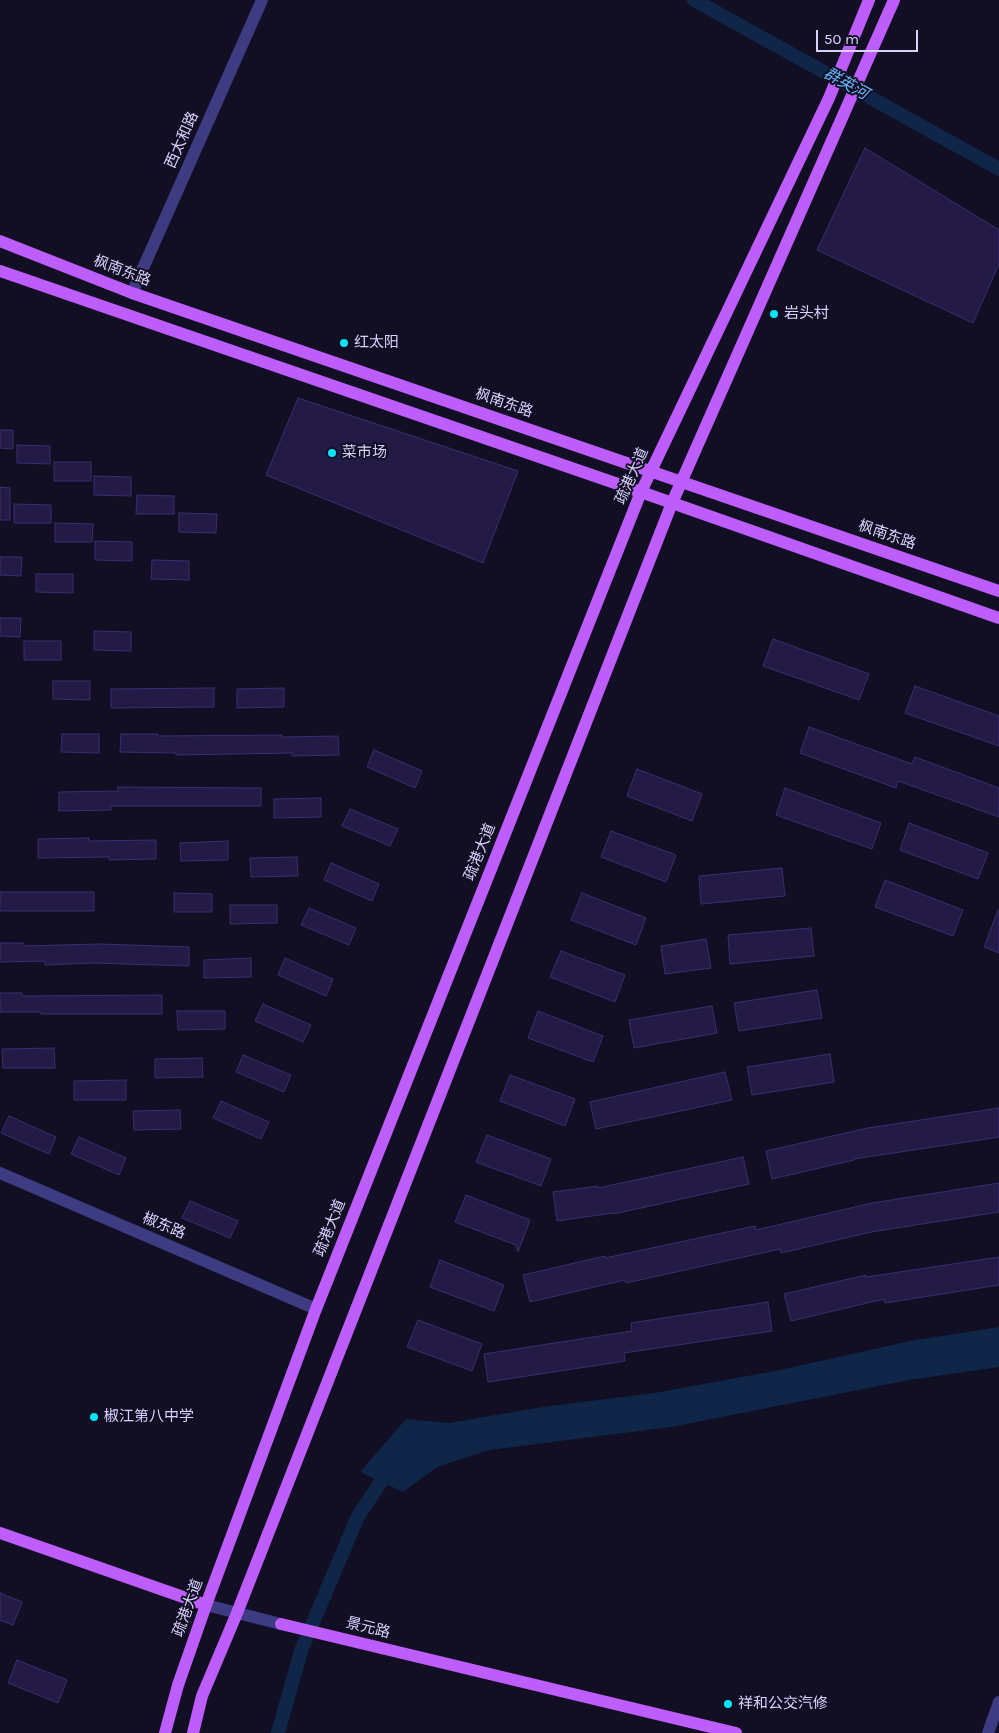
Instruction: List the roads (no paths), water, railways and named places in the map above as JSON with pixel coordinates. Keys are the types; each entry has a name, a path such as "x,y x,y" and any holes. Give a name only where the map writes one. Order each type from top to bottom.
{"main road":[{"name":"疏港大道","path":"165,1733 178,1685 206,1605 316,1309 641,492 829,98 869,0"},
{"path":"193,1733 202,1696 672,503 894,0"},
{"name":"枫南东路","path":"0,240 132,293 999,591"},
{"path":"0,271 641,492 999,618"},
{"name":"景元路","path":"0,1533 206,1605"},
{"name":"景元路","path":"281,1624 736,1733"}],"street":[{"name":"西太和路","path":"132,293 262,0"},
{"name":"椒东路","path":"0,1173 316,1309"},
{"name":"景元路","path":"206,1605 281,1624"},
{"path":"988,1733 999,1702"}],"water":[{"path":"999,1327 999,1367 909,1380 671,1427 489,1450 437,1467 403,1492 360,1472 406,1419 449,1423 543,1407 655,1393 780,1370 910,1341"}],"waterway":[{"name":"群英河","path":"694,0 999,169"},
{"path":"278,1733 301,1651 358,1516 391,1467"}],"place":[{"name":"岩头村","path":"774,314"},
{"name":"红太阳","path":"344,343"},
{"name":"菜市场","path":"332,453"},
{"name":"椒江第八中学","path":"94,1417"},
{"name":"祥和公交汽修","path":"728,1704"}]}
